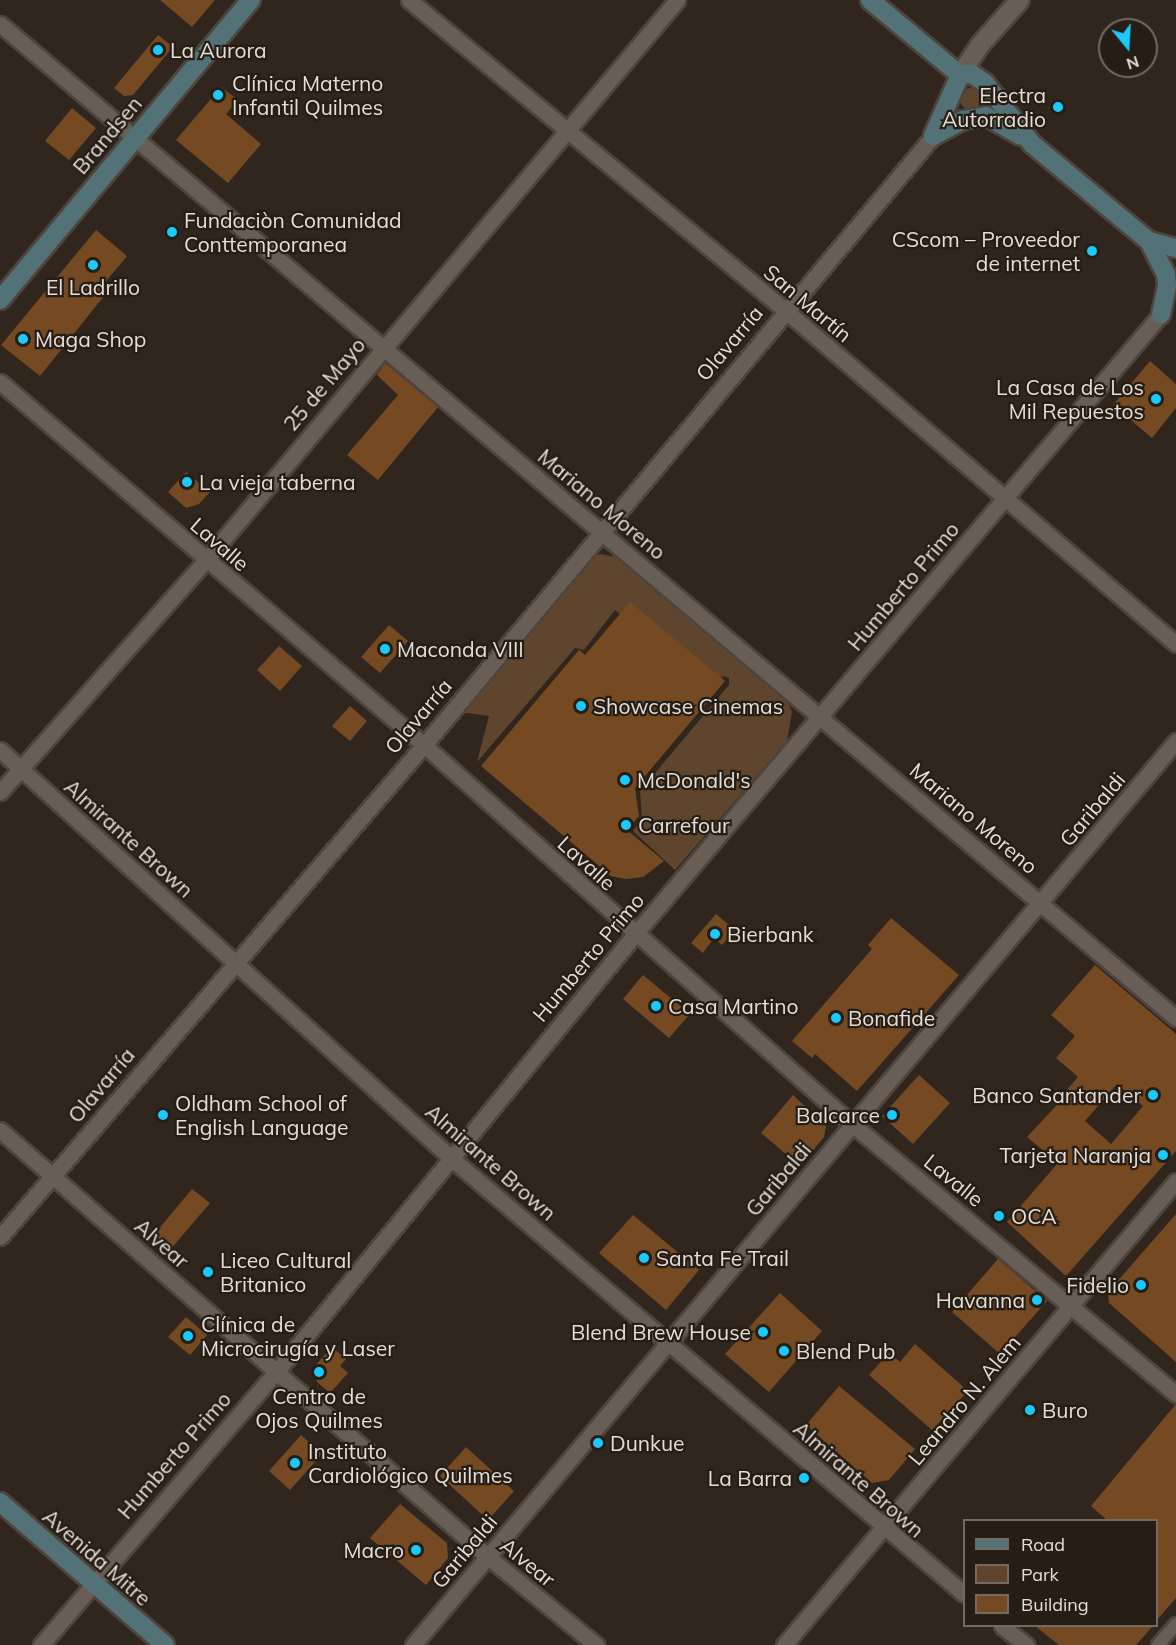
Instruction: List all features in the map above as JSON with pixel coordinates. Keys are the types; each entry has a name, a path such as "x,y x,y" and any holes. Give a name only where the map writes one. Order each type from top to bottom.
{"main road":[{"name":"Brandsen","path":"0,300 251,0"},
{"path":"870,0 960,75 972,74 986,83 1032,144 1149,242 1166,274 1168,309"},
{"name":"Olavarría","path":"933,136 960,75"},
{"name":"Olavarría","path":"933,136 963,120 986,116 1032,144"},
{"path":"1149,242 1176,247"},
{"name":"Avenida Mitre","path":"0,1502 165,1645"}],"street":[{"name":"San Martín","path":"409,0 566,132 786,311 1176,644"},
{"name":"25 de Mayo","path":"0,792 206,560 382,347 677,0"},
{"name":"Olavarría","path":"960,75 980,45 1020,0"},
{"name":"Mariano Moreno","path":"0,24 822,716 1176,1018"},
{"name":"Olavarría","path":"0,1237 424,745 600,530 933,136"},
{"name":"Humberto Primo","path":"41,1645 277,1371 635,934 1168,309"},
{"name":"Lavalle","path":"0,382 424,745 852,1124 1071,1304 1176,1394"},
{"name":"Garibaldi","path":"413,1645 1176,741"},
{"name":"Almirante Brown","path":"0,750 451,1158 963,1593"},
{"name":"Alvear","path":"0,1130 487,1556 596,1645"},
{"name":"Leandro N. Alem","path":"784,1645 885,1529 1176,1181"},
{"path":"1158,1645 1176,1624"},
{"path":"1003,1627 1026,1645"}],"green space":[{"path":"971,88 979,91 982,99 979,107 971,110 963,107 960,99 963,91"},
{"path":"600,554 616,557 787,700 792,712 787,741 675,870 633,831 642,819 640,791 729,685 729,678 723,676 712,690 615,610 584,650 575,648 477,762 489,716 460,712 591,558"}],"building":[{"path":"160,0 215,0 192,27"},
{"path":"158,35 173,47 133,95 124,96 114,88"},
{"path":"221,87 238,100 226,114 261,144 228,183 176,140"},
{"path":"72,108 96,128 69,160 45,141"},
{"path":"96,230 127,256 102,286 108,291 40,376 1,345"},
{"name":"La Casa de Los Mil Repuestos","path":"1150,361 1176,384 1176,408 1152,438 1113,405"},
{"path":"385,363 438,407 378,480 347,455 398,395 377,375"},
{"name":"La vieja taberna","path":"186,472 210,492 199,504 186,508 168,492"},
{"path":"630,602 725,681 635,788 639,816 627,830 664,861 643,877 626,879 611,876 481,766 579,650 585,655"},
{"name":"Maconda VIII","path":"389,625 408,641 380,673 361,657"},
{"path":"279,646 302,666 280,691 257,670"},
{"path":"350,706 367,721 350,741 332,726"},
{"name":"Bierbank","path":"716,914 735,930 722,945 714,938 703,953 691,943"},
{"path":"891,918 959,975 857,1091 815,1054 812,1058 792,1041 872,949 868,945"},
{"path":"1095,965 1176,1034 1176,1151 1066,1276 1007,1222 1058,1163 1027,1137 1068,1093 1066,1091 1078,1077 1056,1058 1075,1036 1051,1015","holes":["1117,1084 1143,1106 1111,1144 1085,1121"]},
{"name":"Casa Martino","path":"643,975 690,1014 669,1038 623,999"},
{"path":"919,1075 950,1103 913,1144 882,1116"},
{"path":"793,1095 826,1126 824,1137 800,1166 761,1133"},
{"path":"192,1189 210,1203 169,1251 152,1237"},
{"path":"1176,1214 1176,1362 1109,1303 1108,1292"},
{"path":"633,1215 699,1270 666,1310 599,1253"},
{"path":"998,1259 1047,1301 1000,1354 952,1312"},
{"path":"780,1293 822,1331 769,1392 725,1354"},
{"name":"Clínica de Microcirugía y Laser","path":"186,1317 207,1335 190,1355 168,1337"},
{"path":"915,1344 968,1391 932,1430 869,1375 889,1353 900,1362"},
{"path":"332,1347 346,1359 340,1366 348,1373 330,1393 317,1382 314,1367"},
{"path":"839,1386 915,1449 889,1480 872,1483 806,1425"},
{"path":"1176,1404 1176,1598 1158,1619 1158,1519 1106,1519 1091,1506"},
{"name":"Instituto Cardiológico Quilmes","path":"301,1435 322,1454 290,1490 269,1471"},
{"path":"466,1447 514,1491 488,1520 440,1476"},
{"name":"Macro","path":"400,1504 447,1543 448,1558 426,1585 370,1538"},
{"path":"1036,1627 1152,1627 1136,1645 1059,1645"}],"place":[{"name":"La Aurora","path":"158,50"},
{"name":"Clínica Materno Infantil Quilmes","path":"218,95"},
{"name":"Electra Autorradio","path":"1058,107"},
{"name":"Fundaciòn Comunidad Conttemporanea","path":"172,232"},
{"name":"CScom – Proveedor de internet","path":"1092,251"},
{"name":"El Ladrillo","path":"93,265"},
{"name":"Maga Shop","path":"23,339"},
{"name":"La Casa de Los Mil Repuestos","path":"1156,399"},
{"name":"La vieja taberna","path":"187,482"},
{"name":"Maconda VIII","path":"385,649"},
{"name":"Showcase Cinemas","path":"581,706"},
{"name":"McDonald's","path":"625,780"},
{"name":"Carrefour","path":"626,825"},
{"name":"Bierbank","path":"715,934"},
{"name":"Casa Martino","path":"656,1006"},
{"name":"Bonafide","path":"836,1018"},
{"name":"Banco Santander","path":"1153,1095"},
{"name":"Oldham School of English Language","path":"163,1115"},
{"name":"Balcarce","path":"892,1115"},
{"name":"Tarjeta Naranja","path":"1163,1155"},
{"name":"OCA","path":"999,1216"},
{"name":"Santa Fe Trail","path":"644,1258"},
{"name":"Liceo Cultural Britanico","path":"208,1272"},
{"name":"Fidelio","path":"1141,1285"},
{"name":"Havanna","path":"1037,1300"},
{"name":"Blend Brew House","path":"763,1332"},
{"name":"Clínica de Microcirugía y Laser","path":"188,1336"},
{"name":"Blend Pub","path":"784,1351"},
{"name":"Centro de Ojos Quilmes","path":"319,1372"},
{"name":"Buro","path":"1030,1410"},
{"name":"Dunkue","path":"598,1443"},
{"name":"Instituto Cardiológico Quilmes","path":"295,1463"},
{"name":"La Barra","path":"804,1478"},
{"name":"Macro","path":"416,1550"}]}
